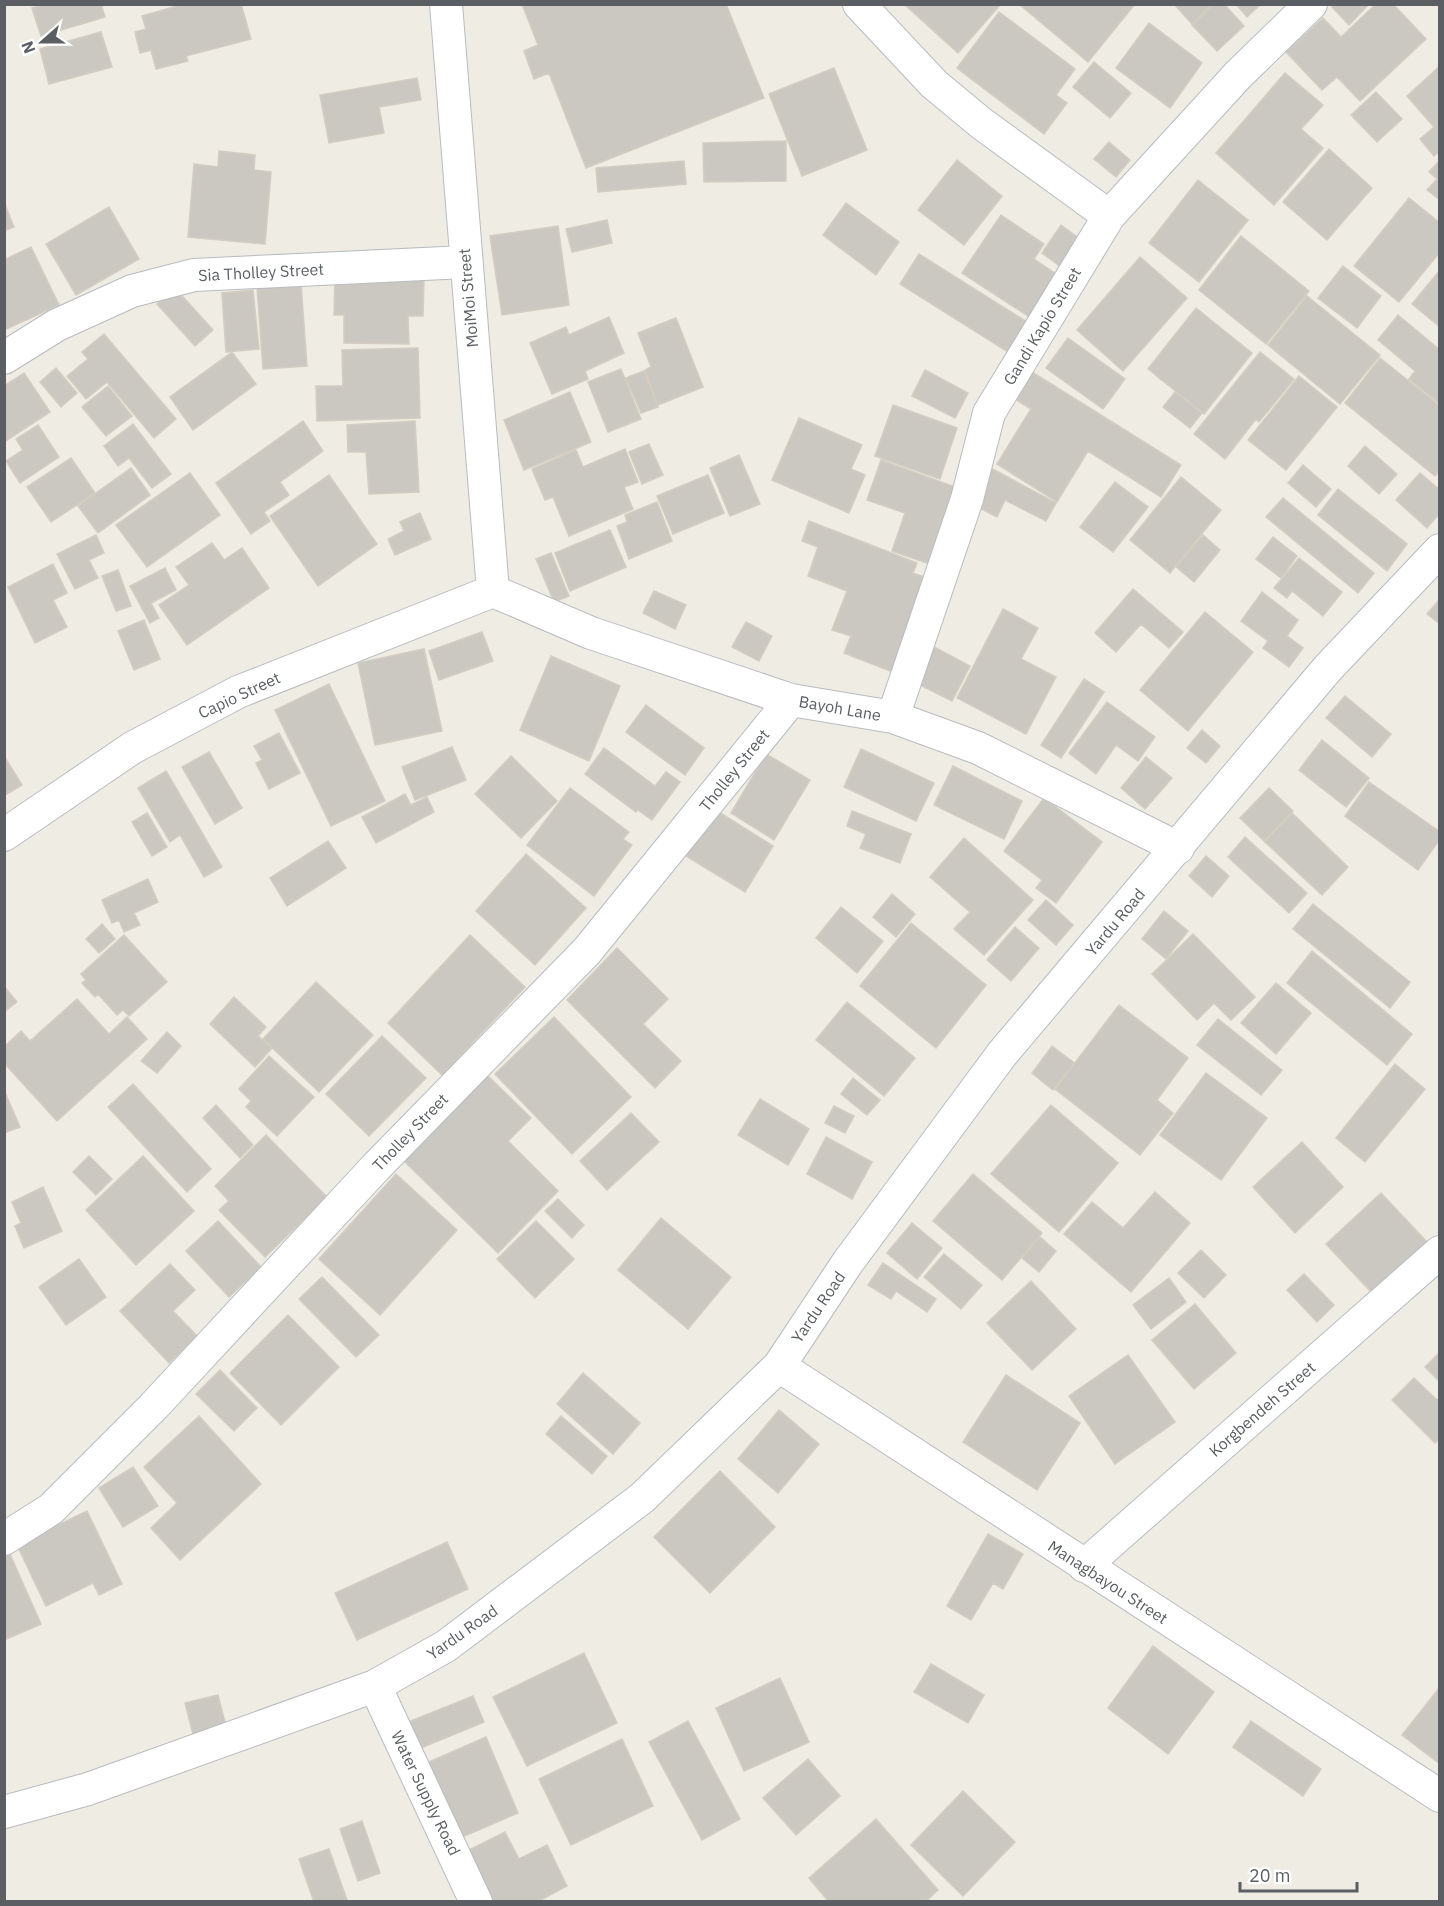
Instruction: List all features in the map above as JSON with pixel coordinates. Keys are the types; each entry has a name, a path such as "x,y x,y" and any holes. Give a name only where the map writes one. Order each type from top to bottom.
{"street":[{"name":"MoiMoi Street","path":"446,4 493,591"},
{"path":"859,4 942,90 981,123 1108,216"},
{"name":"Gandi Kapio Street","path":"893,717 967,499 989,413 1108,216 1238,75 1311,4"},
{"name":"Sia Tholley Street","path":"4,358 57,325 132,291 194,275 465,262"},
{"name":"Yardu Road","path":"4,1812 88,1789 375,1686 446,1646 642,1498 779,1366 848,1262 1002,1054 1328,668 1440,550"},
{"name":"Bayoh Lane","path":"493,591 591,633 791,700 893,717 978,748 1178,848"},
{"name":"Capio Street","path":"4,835 132,748 238,692 493,591"},
{"name":"Tholley Street","path":"4,1539 51,1509 83,1478 154,1406 376,1167 587,951 791,700"},
{"name":"Korgbendeh Street","path":"1084,1566 1440,1252"},
{"name":"Managbayou Street","path":"779,1366 1440,1796"},
{"name":"Water Supply Road","path":"375,1686 476,1902"}],"building":[{"path":"45,4 101,4 105,17 41,36 32,8"},
{"path":"184,4 241,4 251,39 186,56 188,61 156,69 151,50 140,53 135,32 146,29 142,16"},
{"path":"522,4 726,4 764,98 586,168 549,73 534,79 524,51 538,45"},
{"path":"904,4 1001,4 958,53"},
{"path":"1019,4 1135,4 1088,62"},
{"path":"1174,4 1212,4 1192,24"},
{"path":"1214,4 1224,4 1244,26 1217,51 1192,25"},
{"path":"1236,4 1261,4 1247,17"},
{"path":"1335,4 1369,4 1349,25 1332,7"},
{"path":"1376,4 1393,4 1426,39 1360,101 1337,77 1322,90 1286,52 1323,18 1341,37"},
{"path":"999,12 1075,69 1056,95 1067,103 1044,134 957,68"},
{"path":"1149,23 1202,63 1170,108 1116,68"},
{"path":"101,32 112,67 49,84 40,49"},
{"path":"1094,62 1131,93 1110,118 1073,87"},
{"path":"1440,66 1440,151 1434,156 1420,139 1434,127 1407,96"},
{"path":"834,68 867,150 802,176 769,94"},
{"path":"1285,73 1323,105 1301,129 1323,148 1274,205 1216,153"},
{"path":"417,78 421,100 379,107 384,133 329,143 320,95"},
{"path":"1376,92 1402,119 1377,142 1351,115"},
{"path":"786,141 786,181 704,182 703,143"},
{"path":"1109,142 1130,160 1116,177 1094,159"},
{"path":"1329,149 1372,188 1327,240 1283,202"},
{"path":"219,151 255,155 254,170 271,172 265,244 188,237 194,164 218,167"},
{"path":"957,160 1002,196 964,245 918,210"},
{"path":"1440,160 1440,200 1427,190 1437,179 1429,172"},
{"path":"684,161 686,184 598,192 596,168"},
{"path":"1198,180 1248,220 1199,282 1149,243"},
{"path":"1409,198 1440,223 1440,252 1399,302 1354,266"},
{"path":"4,202 14,227 4,231"},
{"path":"846,203 899,242 876,275 823,235"},
{"path":"109,207 139,259 76,295 46,244"},
{"path":"1001,215 1044,244 1034,259 1059,276 1031,318 962,273"},
{"path":"607,220 612,243 572,252 566,229"},
{"path":"1061,225 1080,239 1061,267 1042,253"},
{"path":"558,226 569,305 502,315 490,236"},
{"path":"1241,236 1309,291 1266,344 1199,290"},
{"path":"31,247 59,305 4,330 4,260"},
{"path":"919,254 1027,322 1008,352 900,284"},
{"path":"1140,257 1187,298 1123,371 1077,330"},
{"path":"1343,266 1381,296 1357,328 1318,298"},
{"path":"1440,270 1440,327 1412,304"},
{"path":"335,278 424,279 423,316 408,316 409,344 344,343 344,315 334,315"},
{"path":"301,284 307,366 263,369 257,287"},
{"path":"175,288 213,330 195,346 157,304"},
{"path":"253,290 259,349 226,352 222,293"},
{"path":"1307,296 1380,355 1340,404 1268,345"},
{"path":"1196,308 1252,353 1204,414 1148,369"},
{"path":"1398,315 1440,350 1440,404 1409,379 1415,371 1378,340"},
{"path":"609,317 624,353 585,371 588,379 552,394 530,343 566,327 569,335"},
{"path":"676,318 703,387 658,405 645,370 651,367 638,333"},
{"path":"104,334 176,419 154,438 107,382 86,399 67,376 88,359 82,352"},
{"path":"1068,338 1125,379 1103,409 1046,368"},
{"path":"418,348 420,418 317,421 316,386 343,386 342,350"},
{"path":"232,352 256,384 193,430 170,397"},
{"path":"1260,352 1294,379 1259,422 1256,419 1225,459 1194,434"},
{"path":"1380,358 1440,406 1440,470 1435,476 1345,403"},
{"path":"56,368 77,393 61,407 40,382"},
{"path":"621,369 641,419 608,432 588,382"},
{"path":"925,370 968,393 955,418 912,396"},
{"path":"644,371 658,407 641,413 626,378"},
{"path":"1032,372 1181,465 1161,497 1088,451 1057,502 997,464 1031,409 1015,399"},
{"path":"24,373 50,412 4,442 4,386"},
{"path":"1299,376 1337,407 1286,470 1248,440"},
{"path":"108,386 132,416 106,436 82,407"},
{"path":"570,392 591,442 524,470 504,420"},
{"path":"1175,392 1202,413 1190,428 1163,407"},
{"path":"893,405 957,428 940,479 875,456"},
{"path":"799,418 862,445 851,469 865,475 849,513 772,480"},
{"path":"303,421 323,451 280,482 289,495 264,512 270,521 251,534 216,483"},
{"path":"415,421 419,492 369,494 366,452 348,452 347,425"},
{"path":"133,424 171,474 152,488 129,458 118,466 104,446"},
{"path":"38,425 59,457 20,483 6,461 23,450 16,439"},
{"path":"649,444 663,475 642,484 629,452"},
{"path":"1365,446 1397,474 1379,494 1348,466"},
{"path":"625,449 638,482 624,487 633,509 569,536 553,497 545,500 532,469 576,450 583,467"},
{"path":"739,455 760,504 730,516 710,468"},
{"path":"71,458 95,493 51,522 27,487"},
{"path":"881,460 963,490 936,566 892,551 905,513 867,500"},
{"path":"1303,465 1331,489 1316,507 1288,483"},
{"path":"987,466 1056,503 1046,521 1005,500 997,517 968,502"},
{"path":"131,468 150,495 98,533 78,506"},
{"path":"190,473 220,515 147,567 116,525"},
{"path":"1420,473 1440,490 1440,513 1427,528 1396,500"},
{"path":"329,475 377,544 318,586 270,516"},
{"path":"708,475 724,513 673,534 657,496"},
{"path":"1181,477 1221,510 1170,573 1130,540"},
{"path":"1115,482 1148,507 1113,552 1080,527"},
{"path":"1338,489 1407,544 1387,571 1318,515"},
{"path":"1283,498 1374,573 1358,593 1266,517"},
{"path":"657,502 672,541 629,559 617,526 627,522 625,515"},
{"path":"420,513 431,539 395,555 388,539 404,531 400,522"},
{"path":"809,521 917,563 913,573 932,580 898,674 844,653 851,636 832,630 847,591 808,576 818,547 802,541"},
{"path":"610,530 626,567 570,591 555,553"},
{"path":"96,535 104,553 89,560 98,578 75,589 57,554"},
{"path":"1203,535 1220,550 1194,582 1176,567"},
{"path":"1273,537 1297,556 1281,578 1256,559"},
{"path":"212,543 224,560 242,548 269,588 187,645 159,605 189,585 176,567"},
{"path":"551,553 569,596 554,602 536,559"},
{"path":"1299,558 1342,592 1323,616 1292,591 1287,598 1274,588"},
{"path":"53,564 67,593 53,600 67,627 35,643 8,587"},
{"path":"165,568 176,590 151,603 159,618 150,623 130,586"},
{"path":"118,570 131,606 116,611 102,576"},
{"path":"1133,589 1183,632 1169,648 1141,624 1116,652 1095,633"},
{"path":"654,591 686,605 675,629 643,613"},
{"path":"1262,592 1298,620 1287,636 1303,648 1289,667 1263,648 1268,641 1241,621"},
{"path":"1440,599 1440,624 1427,614"},
{"path":"1003,609 1038,628 1021,659 1056,677 1026,734 957,698"},
{"path":"1205,612 1253,652 1188,731 1140,690"},
{"path":"144,620 160,659 134,670 118,631"},
{"path":"746,622 772,636 759,661 732,647"},
{"path":"482,632 493,661 439,680 429,651"},
{"path":"934,647 970,666 952,701 916,683"},
{"path":"424,649 442,731 375,745 358,663"},
{"path":"551,656 620,686 589,761 520,730"},
{"path":"1084,679 1104,692 1061,758 1041,745"},
{"path":"329,684 385,801 331,826 275,710"},
{"path":"1345,696 1391,734 1372,757 1326,718"},
{"path":"1107,702 1155,737 1138,761 1116,745 1096,774 1069,753"},
{"path":"646,705 704,748 685,775 626,732"},
{"path":"1202,730 1220,746 1206,763 1187,748"},
{"path":"279,733 300,773 269,789 256,763 262,760 254,746"},
{"path":"1322,740 1369,778 1346,807 1299,770"},
{"path":"452,747 466,780 415,800 402,767"},
{"path":"604,748 655,786 666,772 680,782 652,820 638,810 636,812 585,774"},
{"path":"861,749 934,783 916,821 844,787"},
{"path":"209,752 242,808 215,824 182,767"},
{"path":"766,754 810,780 774,840 731,813"},
{"path":"4,756 22,785 4,796"},
{"path":"511,756 557,801 521,838 475,794"},
{"path":"1146,757 1172,778 1145,809 1121,788"},
{"path":"953,766 1022,801 1004,839 934,805"},
{"path":"166,771 222,867 204,877 180,835 170,842 138,788"},
{"path":"1369,782 1440,832 1440,839 1418,870 1345,816"},
{"path":"570,788 629,832 623,839 632,845 594,896 527,845"},
{"path":"1269,788 1293,811 1264,841 1240,818"},
{"path":"405,794 411,805 427,797 434,812 376,843 362,817"},
{"path":"1044,798 1102,842 1056,903 1036,888 1042,880 1004,851"},
{"path":"714,809 773,846 745,892 686,856"},
{"path":"852,811 911,834 900,863 860,848 866,834 847,826"},
{"path":"147,813 167,847 152,856 132,822"},
{"path":"1292,813 1348,867 1322,895 1265,842"},
{"path":"1245,837 1307,893 1289,913 1228,857"},
{"path":"964,838 1033,900 984,955 954,929 970,912 930,877"},
{"path":"328,841 346,868 287,906 270,878"},
{"path":"526,854 586,908 535,965 476,911"},
{"path":"1206,856 1229,876 1212,897 1189,876"},
{"path":"148,879 158,902 134,913 140,925 124,932 119,920 112,923 102,900"},
{"path":"892,894 915,914 896,937 873,917"},
{"path":"1046,900 1073,925 1056,945 1028,920"},
{"path":"1313,904 1410,982 1390,1008 1293,929"},
{"path":"841,907 883,941 857,973 816,938"},
{"path":"1164,911 1188,931 1166,959 1142,939"},
{"path":"911,923 986,985 936,1048 860,986"},
{"path":"102,924 115,939 99,953 86,939"},
{"path":"1015,927 1039,948 1011,981 987,960"},
{"path":"1193,934 1255,997 1231,1020 1214,1003 1197,1020 1152,974"},
{"path":"124,935 167,982 129,1016 123,1010 117,1015 98,994 95,997 82,983 86,980 81,974"},
{"path":"470,935 525,987 442,1075 388,1023"},
{"path":"617,948 668,999 643,1024 681,1061 655,1088 567,1000"},
{"path":"1312,951 1412,1034 1387,1065 1287,983"},
{"path":"316,982 373,1035 319,1092 263,1039"},
{"path":"1276,983 1311,1013 1276,1054 1241,1023"},
{"path":"4,986 17,1002 4,1012"},
{"path":"234,997 266,1027 258,1036 272,1048 255,1067 210,1024"},
{"path":"77,999 109,1034 127,1017 147,1039 57,1121 4,1063 4,1047 21,1031 30,1041"},
{"path":"847,1002 915,1058 884,1096 816,1040"},
{"path":"1119,1005 1188,1058 1157,1100 1173,1113 1140,1155 1055,1089"},
{"path":"554,1017 631,1097 572,1154 495,1074"},
{"path":"1218,1019 1282,1070 1261,1095 1197,1045"},
{"path":"167,1032 181,1046 157,1073 141,1061"},
{"path":"382,1036 426,1078 369,1136 326,1094"},
{"path":"1052,1046 1074,1063 1053,1090 1032,1073"},
{"path":"269,1056 314,1097 277,1136 246,1107 251,1101 239,1089"},
{"path":"1395,1064 1425,1089 1365,1162 1336,1138"},
{"path":"1206,1073 1267,1118 1221,1180 1160,1135"},
{"path":"486,1074 531,1118 508,1141 558,1191 498,1253 403,1160"},
{"path":"853,1078 880,1100 867,1115 841,1094"},
{"path":"133,1084 211,1169 187,1192 108,1107"},
{"path":"4,1090 20,1127 4,1133"},
{"path":"760,1099 809,1129 788,1165 738,1135"},
{"path":"216,1105 253,1145 240,1158 203,1118"},
{"path":"1051,1105 1118,1163 1059,1232 991,1174"},
{"path":"834,1106 854,1116 845,1133 825,1123"},
{"path":"631,1113 659,1142 607,1190 580,1161"},
{"path":"266,1135 327,1197 265,1257 219,1210 229,1201 215,1186"},
{"path":"826,1137 872,1162 852,1199 807,1174"},
{"path":"1302,1142 1343,1187 1295,1233 1253,1187"},
{"path":"89,1156 112,1179 96,1195 73,1172"},
{"path":"143,1156 194,1211 136,1265 86,1210"},
{"path":"396,1174 457,1230 380,1315 319,1259"},
{"path":"973,1174 1042,1233 1002,1280 933,1221"},
{"path":"43,1187 62,1231 24,1248 15,1226 21,1223 12,1202"},
{"path":"1155,1192 1190,1223 1131,1292 1064,1234 1092,1202 1123,1228"},
{"path":"1381,1193 1427,1242 1372,1293 1326,1244"},
{"path":"558,1199 584,1225 572,1238 545,1211"},
{"path":"661,1218 731,1277 688,1329 618,1270"},
{"path":"218,1221 261,1267 229,1297 186,1251"},
{"path":"536,1221 574,1259 535,1298 497,1259"},
{"path":"912,1223 942,1248 917,1279 887,1253"},
{"path":"1040,1237 1056,1251 1039,1272 1022,1258"},
{"path":"1201,1250 1226,1275 1204,1298 1178,1273"},
{"path":"944,1254 982,1285 961,1309 924,1277"},
{"path":"79,1259 106,1297 66,1325 39,1287"},
{"path":"883,1263 936,1299 927,1312 896,1291 891,1299 868,1285"},
{"path":"170,1264 195,1290 173,1311 197,1336 169,1363 120,1311"},
{"path":"1304,1274 1334,1305 1317,1322 1287,1290"},
{"path":"322,1277 379,1335 356,1357 299,1299"},
{"path":"1169,1278 1186,1302 1151,1329 1133,1305"},
{"path":"1031,1281 1076,1329 1032,1370 987,1323"},
{"path":"1195,1304 1236,1353 1194,1389 1152,1340"},
{"path":"288,1315 339,1367 281,1425 230,1373"},
{"path":"1440,1352 1440,1382 1425,1367"},
{"path":"1128,1355 1175,1422 1115,1464 1069,1396"},
{"path":"220,1370 257,1408 234,1431 196,1394"},
{"path":"583,1373 640,1423 613,1454 557,1404"},
{"path":"1006,1375 1080,1423 1037,1490 963,1442"},
{"path":"1414,1378 1437,1400 1440,1398 1440,1438 1435,1443 1392,1400"},
{"path":"779,1410 819,1444 778,1493 738,1459"},
{"path":"199,1416 261,1484 180,1560 151,1528 177,1503 144,1467"},
{"path":"561,1416 607,1456 592,1474 546,1434"},
{"path":"133,1467 158,1506 123,1527 99,1488"},
{"path":"720,1471 775,1527 710,1593 654,1537"},
{"path":"87,1511 122,1584 99,1595 93,1583 46,1606 17,1545"},
{"path":"988,1534 1023,1554 1003,1589 993,1583 971,1620 947,1606"},
{"path":"447,1542 468,1589 357,1640 335,1593"},
{"path":"9,1552 41,1624 4,1640 4,1554"},
{"path":"1153,1646 1214,1692 1168,1754 1108,1708"},
{"path":"584,1653 617,1723 527,1766 493,1697"},
{"path":"931,1664 984,1695 968,1723 914,1692"},
{"path":"780,1678 809,1742 744,1771 716,1708"},
{"path":"1440,1687 1440,1764 1402,1735"},
{"path":"218,1695 227,1730 194,1738 185,1703"},
{"path":"473,1696 484,1722 416,1750 406,1723"},
{"path":"688,1721 740,1819 702,1840 649,1742"},
{"path":"1251,1721 1321,1769 1303,1796 1233,1747"},
{"path":"486,1737 518,1813 453,1841 420,1766"},
{"path":"622,1739 653,1806 571,1845 539,1779"},
{"path":"808,1759 840,1796 796,1835 763,1798"},
{"path":"963,1791 1015,1842 963,1896 911,1845"},
{"path":"876,1819 938,1890 925,1902 829,1902 809,1878"},
{"path":"362,1821 380,1873 358,1881 340,1829"},
{"path":"505,1832 519,1859 547,1845 567,1886 537,1902 488,1902 463,1853"},
{"path":"329,1849 347,1900 344,1902 314,1902 299,1859"}]}
